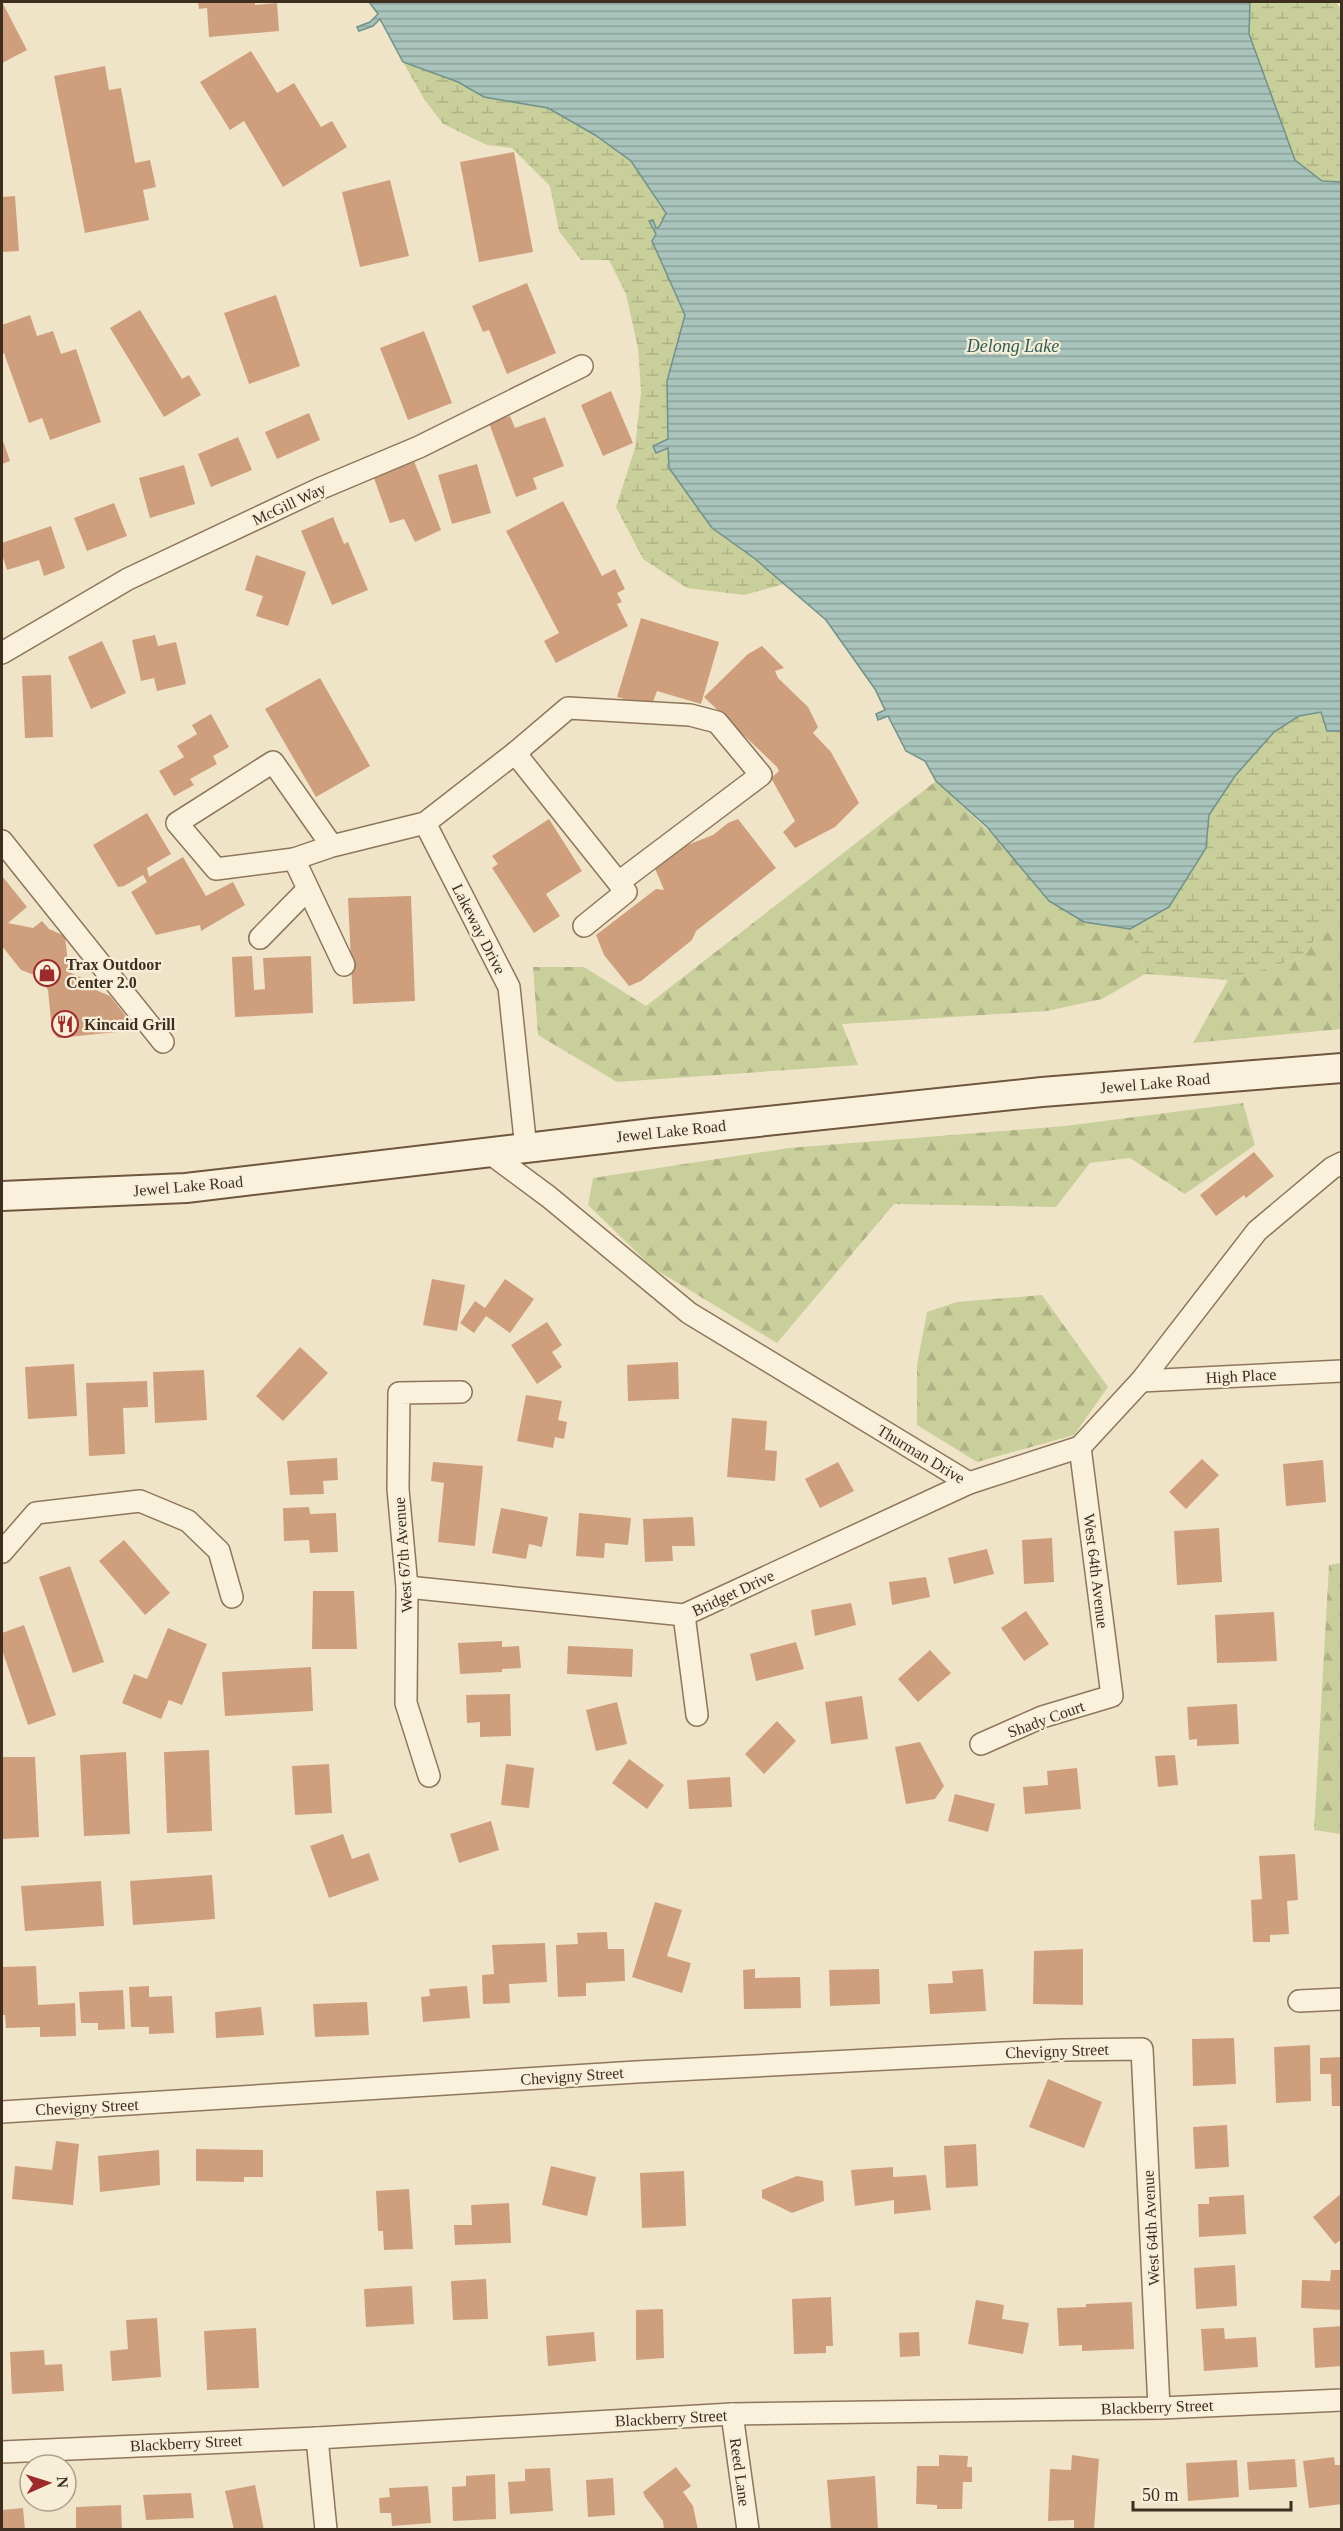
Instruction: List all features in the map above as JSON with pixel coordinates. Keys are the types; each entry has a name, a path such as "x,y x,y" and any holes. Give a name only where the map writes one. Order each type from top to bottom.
{"main road":[{"name":"Jewel Lake Road","path":"2,1196 186,1188 491,1154 653,1133 1042,1092 1341,1068"}],"street":[{"name":"McGill Way","path":"2,653 128,579 319,489 418,447 582,366"},
{"path":"332,846 273,762 177,823 216,869 294,859 332,846 425,823 515,753 568,708 690,715 717,722 761,775 619,882"},
{"path":"515,753 626,892 584,926"},
{"name":"Lakeway Drive","path":"425,823 509,987 526,1149"},
{"path":"2,841 163,1042"},
{"path":"294,859 344,964"},
{"path":"260,938 307,890"},
{"name":"Thurman Drive","path":"491,1154 549,1197 689,1313 969,1483 1080,1447 1141,1381 1257,1231 1341,1163"},
{"name":"High Place","path":"1141,1381 1341,1371"},
{"name":"West 67th Avenue","path":"429,1776 406,1703 407,1587 398,1489 399,1393 461,1392"},
{"name":"West 64th Avenue","path":"1080,1447 1112,1696"},
{"name":"Bridget Drive","path":"407,1587 684,1615 969,1483"},
{"path":"2,1552 36,1513 140,1501 188,1521 219,1551 232,1597"},
{"path":"684,1615 697,1715"},
{"name":"Shady Court","path":"981,1744 1042,1717 1112,1696"},
{"path":"1299,2001 1341,1999"},
{"name":"West 64th Avenue","path":"1142,2049 1159,2408"},
{"name":"Chevigny Street","path":"2,2112 636,2072 1063,2050 1142,2049"},
{"name":"Blackberry Street","path":"2,2452 317,2438 732,2414 1159,2408 1341,2400"},
{"name":"Reed Lane","path":"732,2414 748,2529"},
{"path":"317,2438 326,2529"}],"green space":[{"path":"1250,2 1336,2 1342,11 1341,182 1322,181 1295,160 1249,34"},
{"path":"403,62 458,82 484,97 548,108 595,135 631,161 666,213 672,286 685,315 667,381 669,468 754,558 784,584 744,595 687,588 643,559 616,507 635,448 641,392 638,348 626,294 609,260 581,260 559,231 550,186 512,148 487,145 443,124 424,99"},
{"path":"1322,712 1327,731 1341,731 1341,907 1300,958 1228,980 1145,974 1130,929 1169,907 1206,849 1209,815 1235,776 1274,732 1299,716"},
{"path":"936,781 1084,922 1130,929 1145,974 1102,999 1047,1011 842,1024 858,1065 617,1082 538,1035 533,967 584,967 646,1006"},
{"path":"1341,907 1341,1029 1193,1043 1228,980 1300,958"},
{"path":"1243,1103 1255,1145 1185,1194 1130,1158 1090,1163 1056,1207 894,1204 777,1343 653,1268 588,1205 593,1178 789,1148 1065,1126"},
{"path":"1042,1295 1108,1387 1074,1435 977,1462 917,1425 917,1365 927,1312 957,1302"},
{"path":"1342,1563 1341,1834 1314,1830 1329,1565"}],"water":[{"name":"Delong Lake","path":"369,2 1250,2 1249,34 1295,160 1322,181 1341,182 1341,731 1327,731 1321,712 1299,716 1274,732 1235,776 1209,815 1206,848 1169,907 1130,929 1084,922 1049,901 987,827 936,781 925,761 906,751 888,716 878,720 876,714 885,710 875,689 826,620 754,558 712,528 669,468 668,448 656,453 653,446 668,439 667,381 685,315 652,241 656,234 649,221 653,220 656,228 659,227 666,213 631,161 595,135 548,108 484,97 458,82 403,62 380,19 373,26 359,31 357,27 370,22 378,14"}],"building":[{"path":"2,2 27,50 2,63"},
{"path":"198,2 255,2 255,5 277,3 279,31 209,37 207,8 199,9"},
{"path":"251,51 277,93 294,83 321,127 332,121 347,147 283,187 244,121 230,130 200,82"},
{"path":"105,66 109,90 121,88 135,163 150,160 156,187 143,190 149,220 85,233 54,76"},
{"path":"514,152 533,252 479,262 460,162"},
{"path":"390,180 409,256 360,267 342,192"},
{"path":"15,196 19,251 2,252 2,197"},
{"path":"527,283 556,353 507,374 489,330 483,332 472,306"},
{"path":"276,295 300,366 249,384 224,313"},
{"path":"140,310 182,379 189,375 201,395 164,417 110,328"},
{"path":"30,315 37,336 53,331 61,354 76,349 101,422 50,440 42,418 29,423 4,353 2,353 2,325"},
{"path":"424,331 452,403 408,420 380,348"},
{"path":"611,391 633,443 603,456 581,405"},
{"path":"309,413 320,440 277,459 265,432"},
{"path":"510,416 515,428 545,417 564,466 533,478 537,489 516,497 489,423"},
{"path":"238,437 252,470 211,487 198,454"},
{"path":"2,438 10,461 2,464"},
{"path":"414,461 441,530 415,542 404,519 390,523 374,478"},
{"path":"477,464 491,513 452,524 438,475"},
{"path":"184,465 195,504 150,518 139,478"},
{"path":"563,501 602,576 615,569 625,589 617,593 622,602 617,604 628,626 556,663 544,641 559,633 506,531"},
{"path":"114,503 127,536 87,551 74,518"},
{"path":"333,517 344,544 348,542 368,590 332,605 301,531"},
{"path":"51,526 65,568 44,576 39,560 7,570 2,554 2,543"},
{"path":"256,555 306,572 288,626 256,616 263,596 245,590"},
{"path":"641,618 719,642 701,704 657,691 651,707 617,697"},
{"path":"155,635 158,646 176,642 186,684 157,691 154,678 141,681 132,640"},
{"path":"102,641 126,693 91,709 68,657"},
{"path":"762,646 784,668 775,671 778,678 808,707 818,727 813,733 831,752 859,803 835,827 795,848 783,832 795,821 771,778 779,771 777,767 704,697 748,654"},
{"path":"51,675 53,737 25,738 22,676"},
{"path":"320,678 370,766 316,797 265,709"},
{"path":"211,714 229,747 213,756 217,764 190,779 194,785 174,796 159,771 184,757 177,746 197,734 192,725"},
{"path":"147,813 171,854 147,868 149,877 183,857 206,896 233,882 245,905 201,931 200,925 156,935 131,892 147,882 143,875 118,887 93,845"},
{"path":"549,819 582,871 546,894 560,916 534,933 492,868 498,864 492,856"},
{"path":"738,819 776,868 696,931 692,940 641,981 629,986 604,955 596,935 656,889 664,890 654,866 672,851 713,835 728,823"},
{"path":"2,876 27,907 8,923 33,928 42,921 49,929 65,936 69,972 89,981 98,991 110,996 125,1015 127,1031 58,1038 52,1031 48,990 37,976 21,970 2,946"},
{"path":"411,896 415,1001 353,1004 348,898"},
{"path":"252,956 254,990 265,989 263,958 311,956 313,1013 235,1017 232,957"},
{"path":"1254,1152 1274,1176 1246,1198 1244,1195 1216,1216 1200,1195"},
{"path":"432,1279 465,1285 457,1331 423,1325"},
{"path":"505,1279 534,1299 510,1333 486,1316 474,1333 460,1323 475,1301 485,1308"},
{"path":"547,1322 562,1345 552,1352 562,1367 537,1384 511,1345"},
{"path":"300,1347 328,1373 283,1421 256,1396"},
{"path":"678,1362 679,1399 628,1401 627,1365"},
{"path":"74,1364 77,1416 28,1419 25,1367"},
{"path":"204,1370 207,1420 155,1423 153,1372"},
{"path":"147,1381 148,1407 123,1408 125,1454 89,1456 86,1383"},
{"path":"526,1395 562,1401 558,1420 567,1422 564,1439 555,1437 553,1448 517,1441"},
{"path":"732,1418 767,1421 765,1450 777,1451 775,1481 727,1477"},
{"path":"337,1458 338,1480 323,1481 324,1494 290,1495 287,1461"},
{"path":"1202,1459 1219,1475 1186,1509 1169,1492"},
{"path":"1323,1460 1326,1502 1286,1506 1283,1464"},
{"path":"433,1462 483,1466 475,1546 438,1542 444,1483 431,1481"},
{"path":"838,1462 854,1491 820,1508 805,1479"},
{"path":"309,1507 310,1514 336,1513 338,1552 310,1553 309,1540 284,1541 283,1508"},
{"path":"501,1508 548,1517 542,1547 529,1544 526,1559 492,1553"},
{"path":"579,1513 631,1518 628,1545 605,1543 604,1558 576,1556"},
{"path":"693,1517 695,1546 672,1546 673,1561 645,1562 643,1519"},
{"path":"1219,1528 1222,1582 1177,1585 1174,1531"},
{"path":"1052,1538 1054,1582 1024,1584 1022,1540"},
{"path":"124,1540 170,1593 145,1615 99,1561"},
{"path":"987,1549 994,1574 954,1584 948,1558"},
{"path":"70,1566 104,1662 73,1673 39,1577"},
{"path":"926,1577 930,1597 892,1605 889,1582"},
{"path":"313,1591 354,1591 357,1649 312,1649"},
{"path":"851,1603 856,1625 815,1636 811,1610"},
{"path":"1026,1611 1049,1644 1024,1661 1001,1628"},
{"path":"1274,1612 1277,1661 1217,1663 1215,1615"},
{"path":"24,1625 56,1715 28,1725 2,1650 2,1633"},
{"path":"168,1628 207,1644 182,1705 169,1700 161,1719 122,1703 134,1674 147,1679"},
{"path":"502,1641 502,1647 519,1646 521,1668 502,1669 502,1672 460,1674 458,1643"},
{"path":"796,1642 804,1669 756,1681 750,1654"},
{"path":"568,1646 633,1649 632,1677 567,1674"},
{"path":"930,1650 951,1673 918,1702 898,1679"},
{"path":"311,1667 313,1711 225,1716 222,1672"},
{"path":"510,1694 511,1736 480,1737 480,1722 467,1723 466,1695"},
{"path":"862,1696 868,1739 831,1744 825,1702"},
{"path":"617,1702 627,1744 596,1751 586,1710"},
{"path":"1237,1704 1239,1744 1197,1746 1197,1739 1189,1740 1187,1707"},
{"path":"777,1721 796,1741 764,1774 745,1754"},
{"path":"920,1742 944,1786 935,1799 906,1804 895,1747"},
{"path":"209,1750 212,1831 167,1833 164,1752"},
{"path":"126,1752 130,1834 84,1836 80,1755"},
{"path":"1175,1755 1178,1785 1158,1787 1155,1756"},
{"path":"2,1757 35,1757 39,1837 2,1839"},
{"path":"629,1759 664,1785 647,1809 612,1783"},
{"path":"329,1764 332,1813 295,1815 292,1766"},
{"path":"506,1764 534,1768 529,1808 501,1805"},
{"path":"1077,1768 1081,1809 1025,1814 1023,1787 1048,1785 1047,1771"},
{"path":"730,1777 732,1807 689,1809 687,1780"},
{"path":"955,1794 995,1804 988,1832 948,1821"},
{"path":"491,1821 499,1850 459,1863 450,1834"},
{"path":"343,1834 352,1859 369,1853 379,1880 329,1898 310,1846"},
{"path":"1295,1854 1298,1900 1287,1901 1289,1934 1270,1935 1270,1942 1253,1942 1251,1900 1262,1899 1259,1856"},
{"path":"212,1875 215,1919 133,1925 130,1881"},
{"path":"101,1881 104,1926 25,1931 21,1886"},
{"path":"655,1902 682,1910 667,1956 691,1963 682,1993 632,1977"},
{"path":"607,1932 608,1949 624,1949 625,1981 586,1983 586,1996 558,1997 556,1945 578,1944 577,1933"},
{"path":"545,1943 547,1982 509,1984 510,2003 483,2004 482,1975 494,1974 492,1945"},
{"path":"1083,1949 1083,2005 1033,2004 1034,1951"},
{"path":"36,1966 38,2005 75,2003 76,2036 40,2037 40,2027 6,2028 5,2015 2,2015 2,1967"},
{"path":"755,1969 755,1978 800,1977 801,2008 744,2009 743,1970"},
{"path":"879,1969 880,2004 830,2006 829,1970"},
{"path":"983,1969 986,2011 930,2014 928,1984 953,1983 952,1971"},
{"path":"149,1986 149,1997 172,1996 174,2033 149,2034 149,2027 131,2027 129,1987"},
{"path":"467,1986 470,2018 423,2022 421,1997 430,1996 429,1989"},
{"path":"123,1990 125,2029 98,2030 98,2023 81,2023 79,1992"},
{"path":"367,2002 369,2035 315,2037 313,2004"},
{"path":"261,2007 264,2035 216,2038 215,2012"},
{"path":"1234,2038 1236,2084 1193,2086 1192,2039"},
{"path":"1310,2045 1311,2101 1276,2103 1274,2047"},
{"path":"1342,2057 1342,2106 1332,2106 1331,2074 1320,2074 1320,2058"},
{"path":"1048,2079 1102,2102 1084,2148 1029,2127"},
{"path":"1227,2125 1229,2167 1195,2169 1193,2127"},
{"path":"56,2141 79,2144 73,2205 12,2199 15,2166 52,2170"},
{"path":"976,2144 978,2186 946,2188 944,2146"},
{"path":"196,2149 263,2150 263,2177 244,2177 244,2182 196,2181"},
{"path":"159,2150 160,2185 100,2192 98,2156"},
{"path":"551,2166 596,2177 587,2216 542,2205"},
{"path":"893,2167 893,2177 926,2175 931,2210 894,2214 894,2200 855,2206 851,2170"},
{"path":"684,2171 686,2226 642,2228 640,2173"},
{"path":"797,2176 823,2181 824,2201 792,2213 762,2198 762,2190"},
{"path":"409,2189 413,2249 384,2250 383,2231 378,2231 376,2191"},
{"path":"1342,2193 1342,2239 1335,2244 1313,2217"},
{"path":"1244,2195 1246,2234 1199,2237 1198,2204 1209,2204 1209,2197"},
{"path":"509,2203 511,2243 455,2245 454,2225 472,2225 471,2205"},
{"path":"1235,2265 1237,2306 1196,2309 1194,2268"},
{"path":"1331,2270 1342,2270 1342,2310 1301,2308 1302,2280 1330,2281"},
{"path":"486,2279 488,2319 453,2320 451,2281"},
{"path":"412,2286 414,2324 366,2327 364,2289"},
{"path":"831,2297 833,2346 826,2346 826,2353 794,2354 792,2299"},
{"path":"976,2300 1004,2305 1002,2319 1029,2323 1023,2354 968,2344"},
{"path":"1132,2302 1134,2349 1082,2351 1082,2345 1059,2346 1057,2308"},
{"path":"663,2309 664,2358 636,2360 636,2310"},
{"path":"157,2318 161,2377 112,2381 110,2351 128,2349 126,2320"},
{"path":"1342,2326 1342,2366 1315,2368 1313,2328"},
{"path":"256,2328 259,2388 207,2390 204,2331"},
{"path":"1224,2328 1225,2339 1256,2337 1258,2367 1204,2371 1201,2329"},
{"path":"594,2332 596,2361 548,2366 546,2336"},
{"path":"919,2332 920,2356 900,2357 899,2333"},
{"path":"44,2350 45,2365 62,2364 64,2391 12,2394 10,2352"},
{"path":"939,2455 968,2456 967,2467 972,2467 972,2482 963,2482 962,2509 937,2509 937,2505 916,2504 917,2466 939,2466"},
{"path":"1072,2455 1099,2459 1094,2530 1074,2530 1074,2520 1048,2521 1050,2469 1071,2470"},
{"path":"1334,2457 1335,2465 1342,2465 1342,2504 1309,2508 1303,2461"},
{"path":"1295,2459 1297,2487 1249,2490 1247,2462"},
{"path":"1237,2460 1239,2497 1188,2501 1186,2463"},
{"path":"676,2467 691,2486 683,2492 693,2506 698,2530 664,2530 663,2521 643,2492"},
{"path":"550,2468 553,2511 510,2514 508,2482 525,2481 525,2469"},
{"path":"495,2474 496,2519 453,2521 452,2487 466,2486 466,2476"},
{"path":"875,2476 878,2530 831,2530 827,2480"},
{"path":"613,2478 615,2515 588,2517 586,2480"},
{"path":"255,2485 264,2530 234,2530 225,2491"},
{"path":"428,2486 431,2523 392,2526 391,2513 380,2513 379,2498 390,2497 389,2488"},
{"path":"191,2493 194,2518 146,2520 143,2495"},
{"path":"121,2505 122,2530 76,2530 78,2507"},
{"path":"18,2508 18,2513 23,2513 25,2530 2,2530 2,2510"}],"place":[{"name":"Trax Outdoor Center 2.0","path":"47,973"},
{"name":"Kincaid Grill","path":"65,1024"}]}
